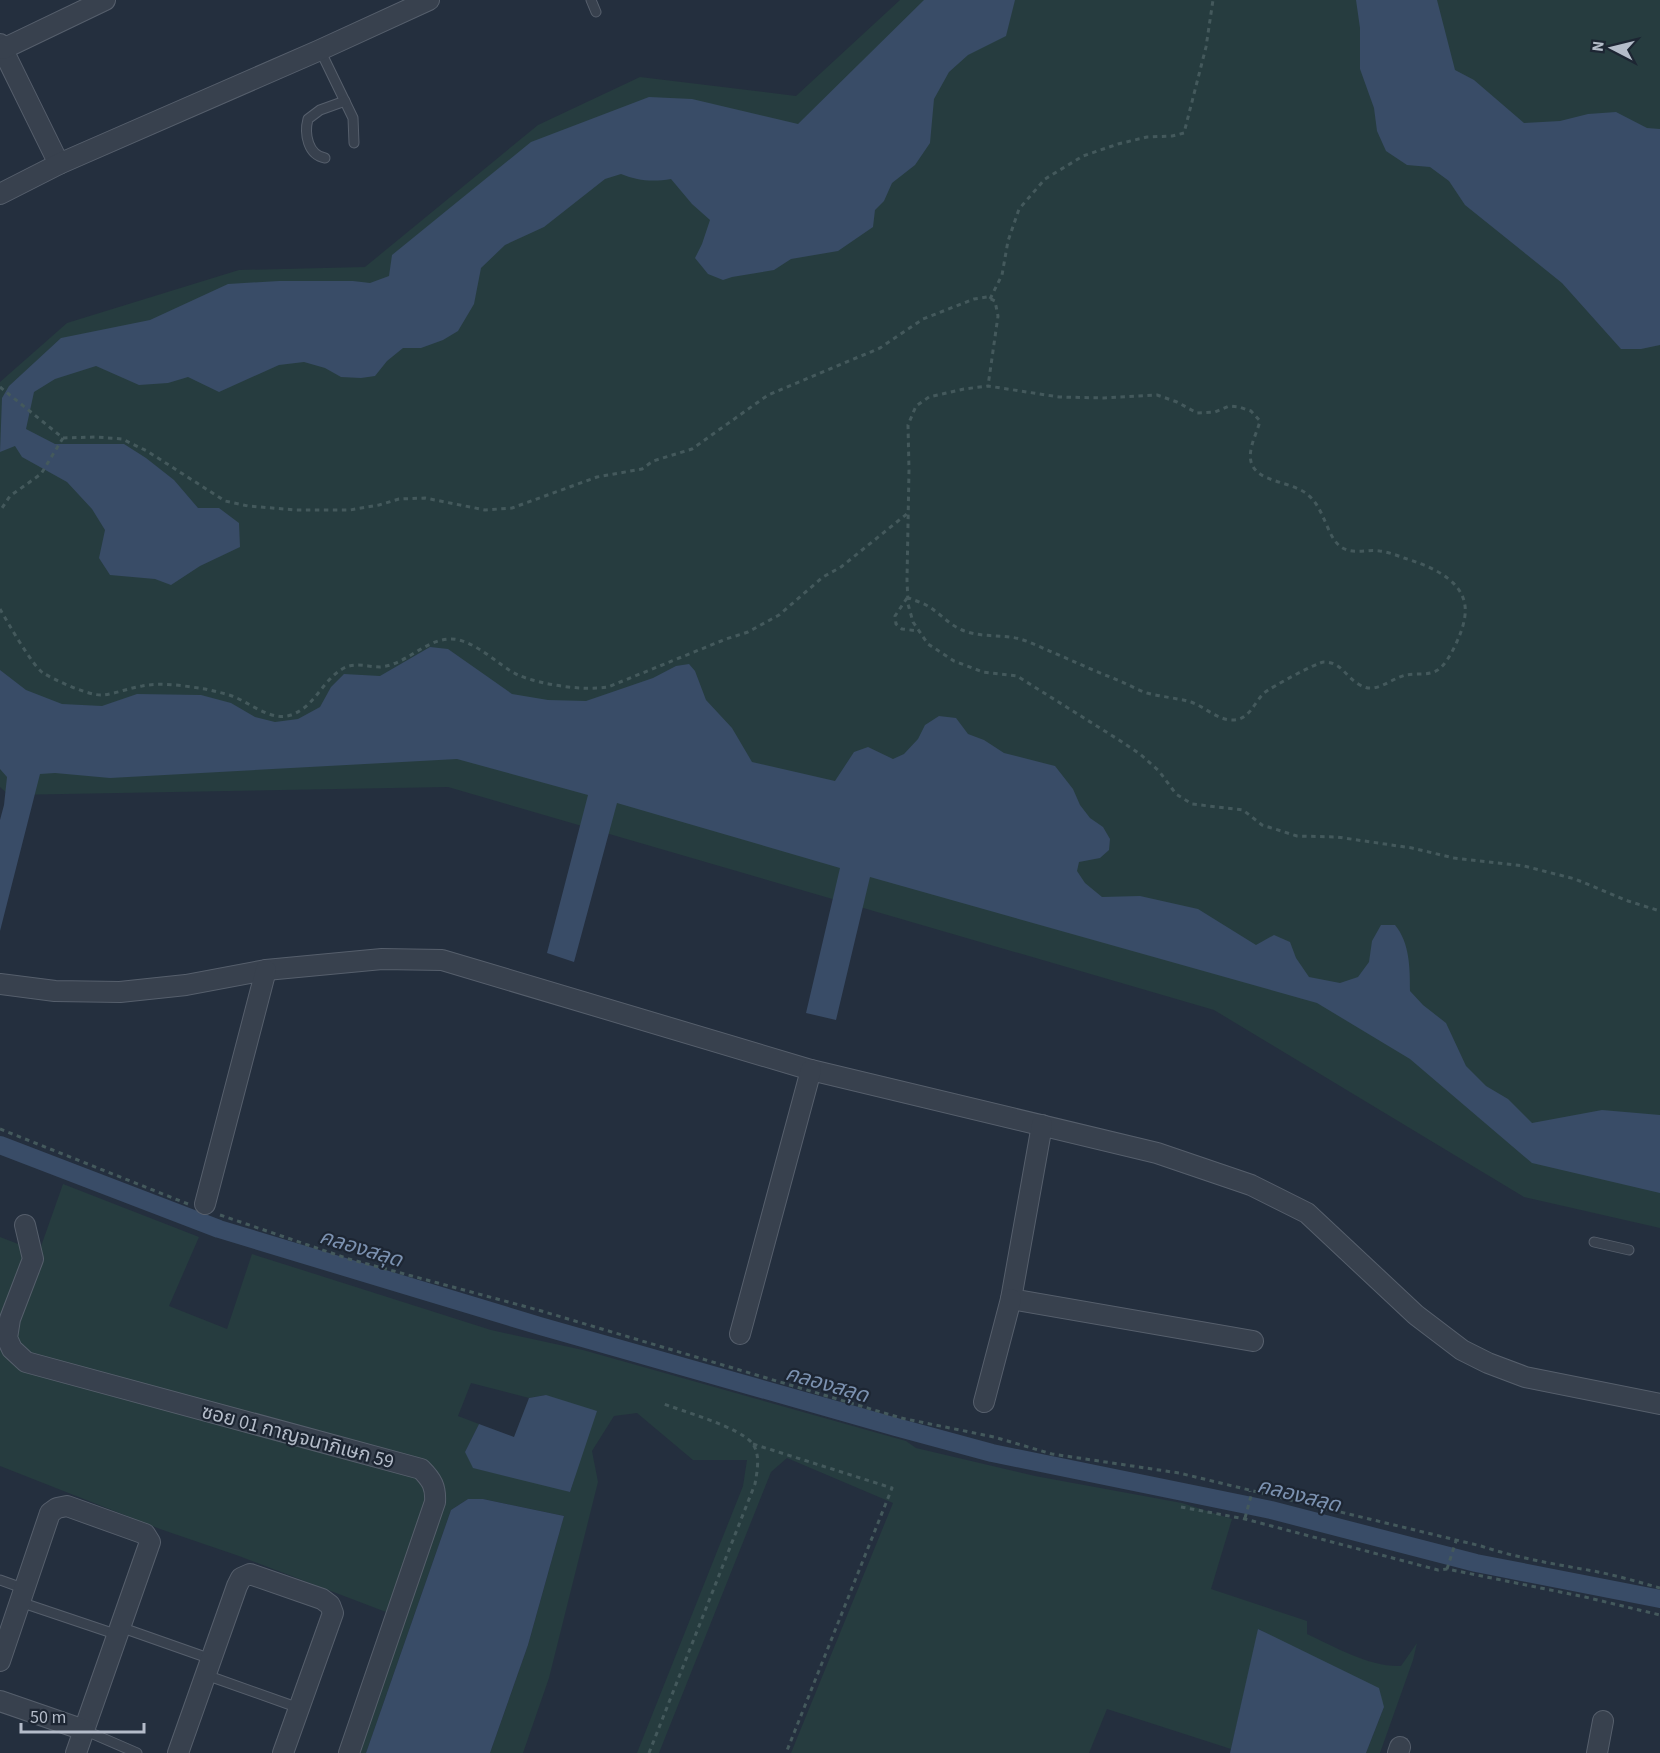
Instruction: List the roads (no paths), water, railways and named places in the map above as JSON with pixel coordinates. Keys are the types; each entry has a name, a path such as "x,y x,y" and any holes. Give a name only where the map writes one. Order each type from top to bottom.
{"street":[{"path":"59,164 2,46 105,0"},
{"path":"0,194 59,164 429,0"},
{"path":"0,984 55,991 120,992 186,985 266,970 382,959 442,960 811,1070 1157,1153 1251,1185 1306,1213 1416,1315 1462,1350 1525,1377 1660,1404"},
{"path":"207,1208 266,970"},
{"path":"740,1334 811,1070"},
{"path":"984,1402 1011,1299 1042,1125"},
{"name":"ซอย 01 กาญจนาภิเษก 59","path":"26,1225 33,1259 10,1319 8,1338 12,1349 26,1362 422,1469 431,1479 436,1490 429,1523 349,1753"},
{"path":"1011,1299 1253,1341"},
{"path":"0,1660 50,1513 57,1508 67,1506 145,1533 150,1542 76,1753"},
{"path":"178,1753 242,1578 250,1574 322,1599 330,1605 333,1613 283,1753"},
{"path":"0,1701 84,1730"},
{"path":"1597,1753 1603,1721"}],"lane":[{"path":"591,0 596,12"},
{"path":"320,50 353,118 354,143"},
{"path":"325,158 315,153 309,144 306,129 308,118 320,110 345,101"},
{"path":"1594,1242 1629,1250"},
{"path":"0,1580 22,1596 119,1631 300,1708"},
{"path":"84,1730 137,1753"}],"water":[{"path":"924,0 1015,0 1006,36 968,55 949,72 934,99 930,143 915,165 892,183 884,201 875,210 873,227 838,251 791,259 774,270 723,280 708,274 695,258 710,220 692,204 671,179 646,180 621,174 605,179 544,227 505,245 481,268 474,304 458,331 443,340 421,348 403,348 387,361 375,376 341,377 325,368 304,362 279,365 219,392 188,377 168,383 139,385 96,366 55,379 34,392 26,429 55,444 124,444 174,480 198,508 219,508 239,523 240,547 200,566 171,585 155,579 110,575 99,558 105,530 92,509 67,482 22,457 15,446 0,452 2,398 9,386 61,338 150,320 228,284 279,281 370,283 389,276 392,255 531,142 649,97 692,99 798,124"},
{"path":"1356,0 1437,0 1455,70 1474,80 1524,123 1560,121 1588,114 1616,112 1647,128 1660,129 1660,345 1641,349 1621,349 1562,283 1465,205 1449,181 1430,167 1407,165 1386,151 1377,131 1374,108 1360,69 1360,28"},
{"path":"430,647 448,649 512,694 548,700 586,701 653,678 676,666 689,664 695,671 706,700 732,728 752,762 835,781 854,752 868,747 893,759 904,754 918,739 925,725 939,716 956,718 968,734 984,740 1004,753 1055,766 1073,789 1080,805 1090,818 1103,827 1110,839 1109,850 1100,858 1079,862 1077,871 1085,883 1102,897 1140,896 1198,909 1256,945 1274,935 1290,942 1296,958 1309,977 1340,983 1358,977 1369,962 1372,941 1381,925 1395,925 1406,948 1410,991 1423,1005 1446,1023 1466,1066 1486,1086 1508,1099 1532,1123 1602,1110 1660,1115 1660,1193 1532,1163 1410,1059 1317,1003 870,877 836,1020 806,1013 840,868 617,803 574,962 547,953 588,795 457,759 110,778 55,773 40,774 0,931 0,820 7,777 0,769 0,670 26,690 62,704 102,706 137,694 201,695 231,703 255,717 275,722 298,719 320,707 331,687 344,674 380,676"},
{"path":"546,1395 597,1411 570,1492 473,1468 465,1452 479,1424 514,1437 529,1398"},
{"path":"468,1499 483,1499 564,1516 528,1645 490,1753 366,1753 451,1510"},
{"path":"1258,1629 1379,1688 1384,1707 1366,1753 1230,1753"}],"waterway":[{"name":"คลองสลุด","path":"0,1145 219,1229 540,1326 896,1427 992,1453 1271,1510 1476,1563 1660,1599"}]}
